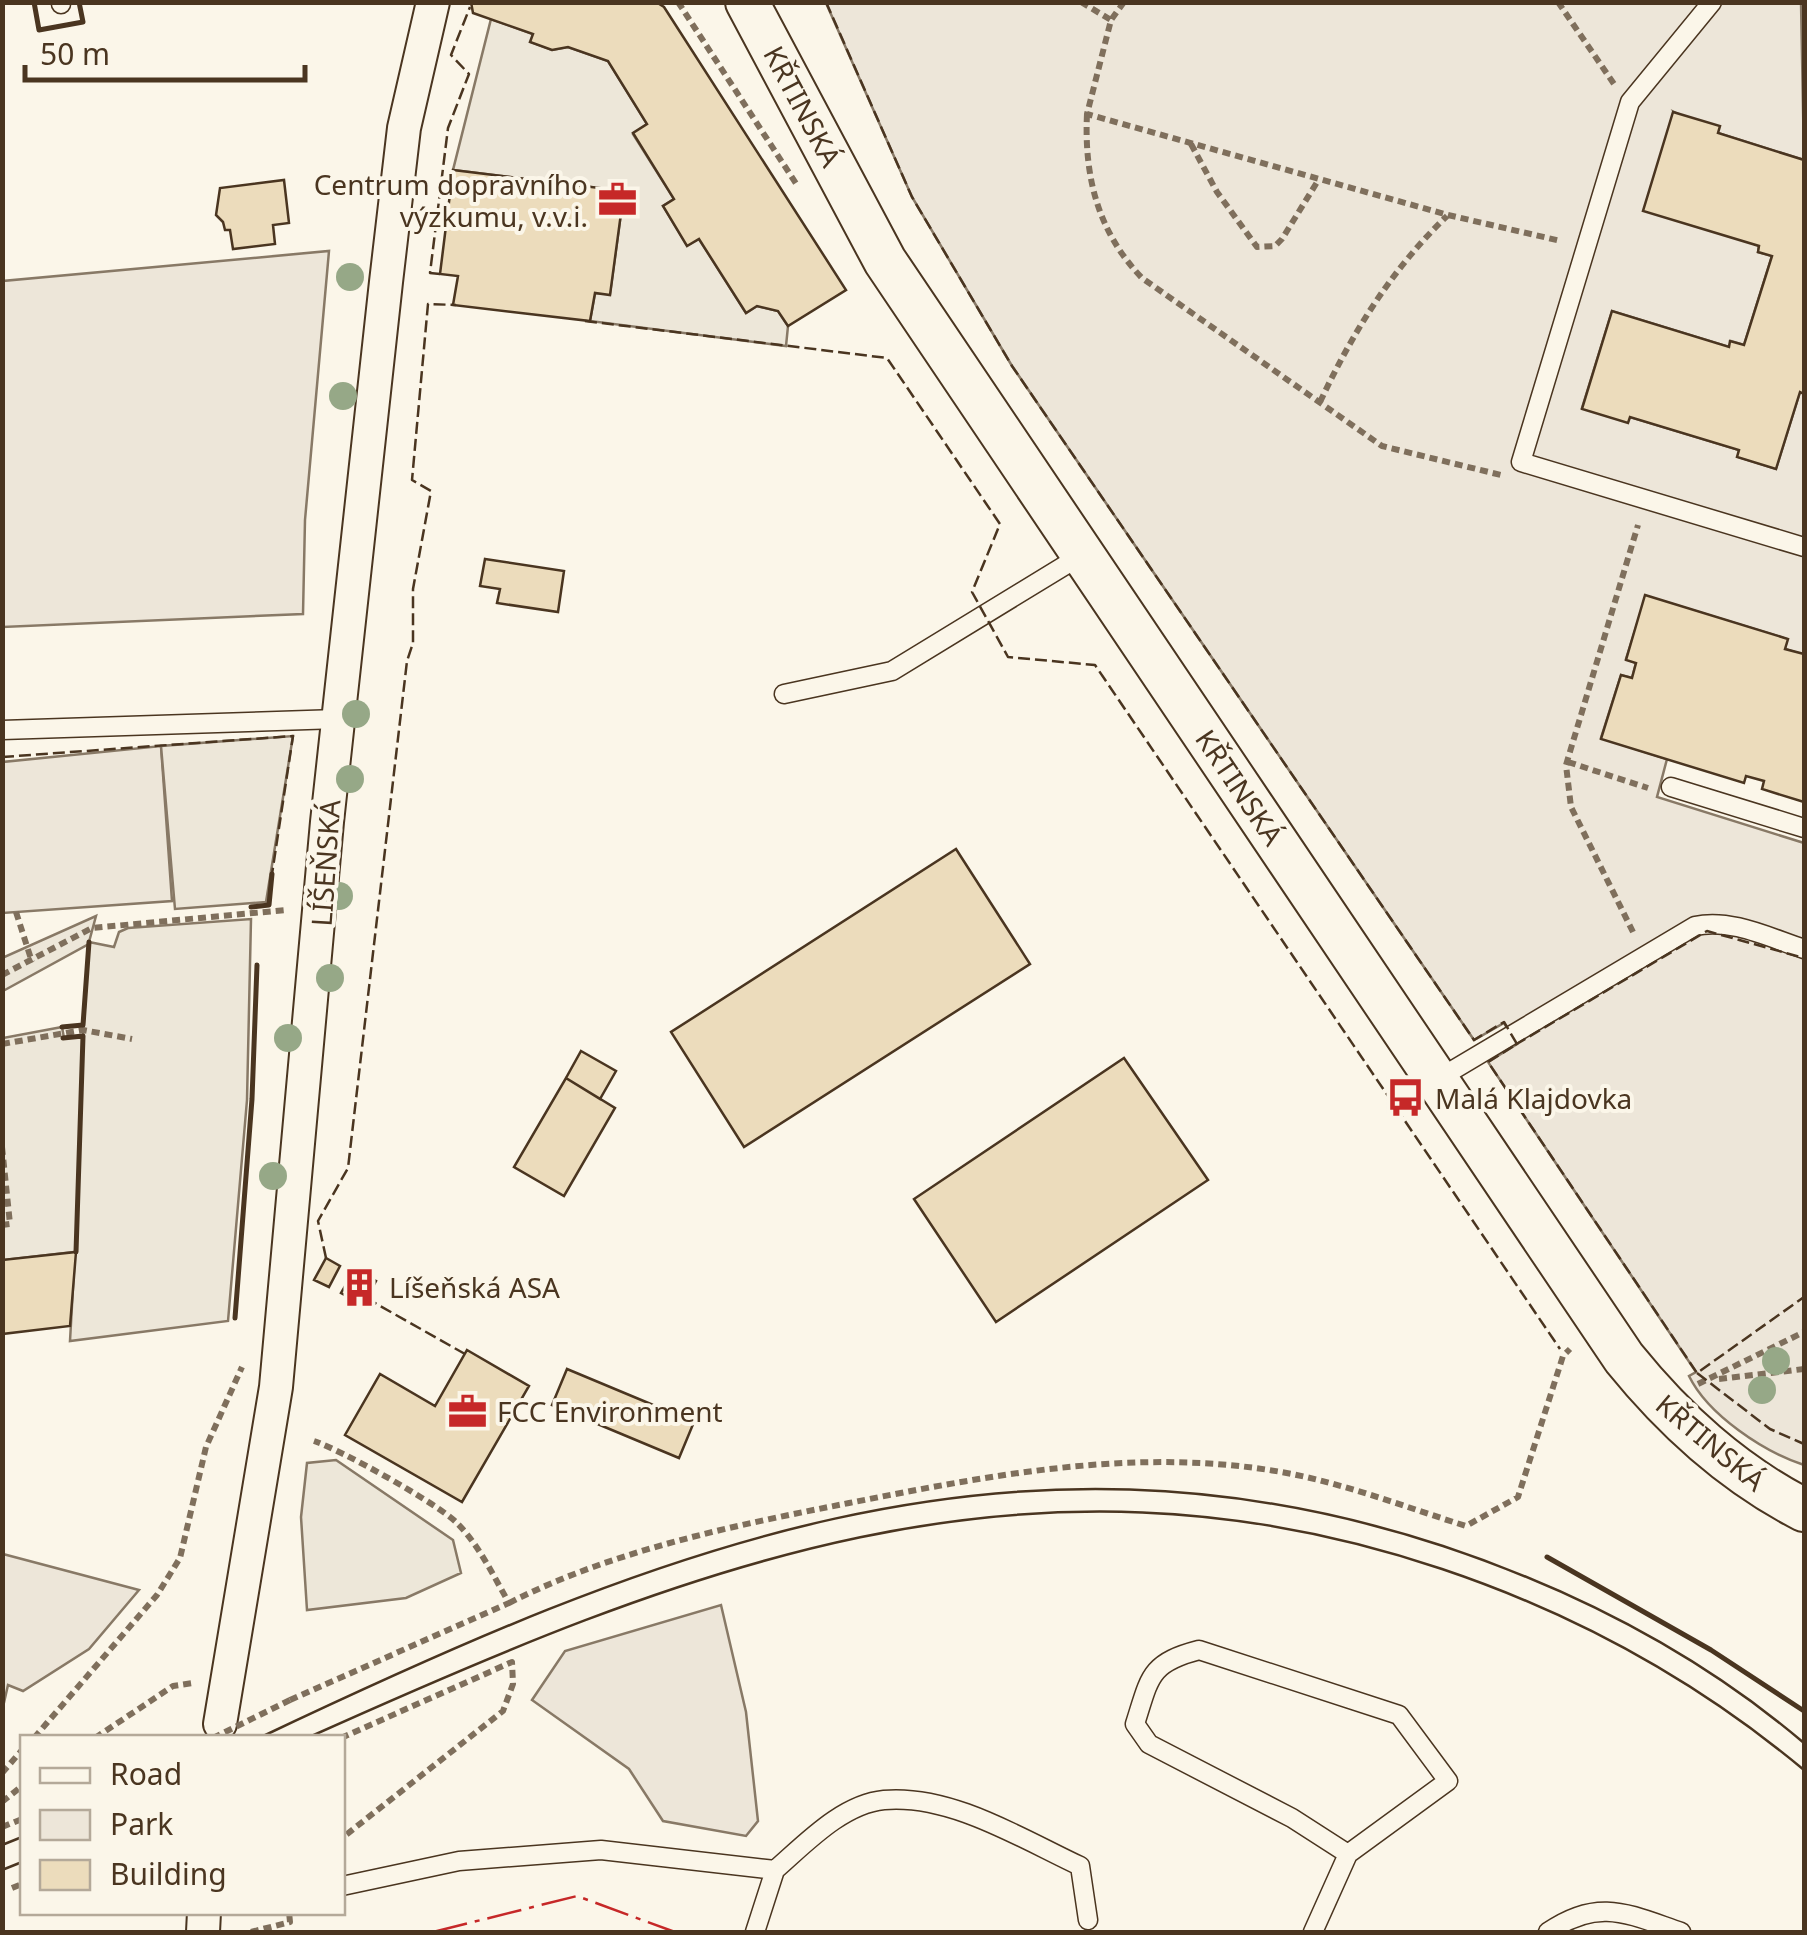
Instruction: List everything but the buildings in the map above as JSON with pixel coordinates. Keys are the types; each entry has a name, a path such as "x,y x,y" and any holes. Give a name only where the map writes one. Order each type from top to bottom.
{"street":[{"name":"LÍŠEŇSKÁ","path":"216,1731 268,1444 338,718 404,128 434,2"},
{"name":"KŘTINSKÁ","path":"747,2 885,261 1624,1358 1671,1416 1759,1487 1804,1510"}],"lane":[{"path":"1712,2 1630,102 1521,462 1804,548"},
{"path":"784,694 892,671 1083,554"},
{"path":"2,730 338,718"},
{"path":"1672,787 1804,828"},
{"path":"1438,1079 1678,932 1712,922 1804,949"},
{"path":"1313,1932 1348,1854 1448,1781 1399,1715 1199,1650 1167,1658 1148,1685 1135,1724 1148,1744 1292,1818 1348,1854"},
{"path":"755,1932 775,1870 829,1823 882,1800 932,1804 980,1820 1080,1866 1088,1920"},
{"path":"345,1885 459,1861 601,1850 775,1870"},
{"path":"1548,1932 1569,1918 1592,1910 1619,1911 1681,1932"}],"path":[{"path":"678,2 786,174 809,197"},
{"path":"1082,2 1110,20"},
{"path":"1124,2 1110,20 1087,114 1086,159 1094,199 1121,256 1142,278 1356,431 1404,455 1516,478"},
{"path":"1558,2 1630,102"},
{"path":"1087,114 1448,215 1586,246"},
{"path":"1190,143 1217,192 1258,246 1275,246 1282,239 1318,179"},
{"path":"1320,403 1344,351 1406,256 1448,215"},
{"path":"1644,954 1572,807 1566,787 1568,762 1646,500"},
{"path":"1568,762 1669,795 1672,787"},
{"path":"2,974 92,928 288,910"},
{"path":"16,912 32,962"},
{"path":"2,1044 84,1030 132,1038"},
{"path":"2,1146 10,1224 2,1225"},
{"path":"1804,1332 1713,1379 1804,1370"},
{"path":"216,1731 509,1603 649,1551 763,1520 1082,1464 1178,1464 1270,1470 1466,1526 1518,1497 1563,1356 1574,1345"},
{"path":"37,1735 157,1595 180,1558 206,1447 246,1360 278,1362"},
{"path":"314,1442 338,1449 446,1514 468,1536 509,1603"},
{"path":"345,1736 512,1662 513,1684 503,1711 345,1836"},
{"path":"100,1735 173,1686 196,1683 223,1688"},
{"path":"2,1773 20,1752"},
{"path":"12,1888 20,1885"},
{"path":"251,1932 290,1922 289,1915"}],"green space":[{"path":"1801,2 1804,160 1718,133 1674,112 1759,246 1758,252 1772,256 1744,345 1731,341 1729,347 1612,311 1582,408 1630,417 1739,450 1738,457 1776,469 1800,392 1804,394 1804,655 1785,649 1787,639 1646,596 1626,659 1636,663 1632,678 1621,675 1601,738 1667,759 1657,797 1804,843 1804,1465 1739,1430 1709,1405 1698,1390 1689,1376 1696,1372 1488,1062 1517,1044 1504,1023 1474,1040 1012,366 912,197 826,3"},
{"path":"329,251 305,520 303,614 3,627 3,281"},
{"path":"161,746 172,901 3,913 3,762"},
{"path":"3,1554 139,1590 89,1649 23,1691 8,1685 3,1707"},
{"path":"721,1605 746,1712 758,1821 746,1836 663,1821 629,1769 532,1700 565,1651"}],"shaded area":[{"path":"491,19 533,34 531,42 552,50 568,47 608,61 647,124 633,134 674,199 663,206 687,245 699,239 746,313 757,306 778,311 788,326 786,346 590,321 595,293 610,294 624,191 453,170"},
{"path":"293,736 266,902 175,909 161,746"},
{"path":"96,916 89,942 114,947 119,932 128,928 251,919 247,1100 228,1321 70,1341 75,1252 3,1260 3,1038 62,1027 64,1038 83,1036 89,944 3,991 2,958"},
{"path":"336,1460 453,1540 461,1573 406,1598 307,1610 301,1517 307,1463"}],"tram line":[{"path":"265,1735 548,1609 691,1558 835,1519 981,1495 1130,1490 1283,1506 1443,1546 1492,1563 1633,1627 1721,1680 1804,1743"},
{"path":"314,1735 585,1620 723,1573 860,1537 1000,1516 1142,1512 1289,1529 1442,1569 1492,1587 1633,1653 1721,1707 1804,1770"},
{"path":"2,1845 20,1838"},
{"path":"2,1870 20,1863"}],"fence":[{"path":"826,2 912,197 1012,366 1474,1040 1504,1022 1517,1044 1488,1062 1697,1373 1804,1297"},
{"path":"1801,2 1804,5"},
{"path":"440,274 430,273 448,128 469,74 451,55 470,7"},
{"path":"326,1258 318,1221 348,1168 407,661 413,643 413,589 431,491 412,480 428,304 456,305"},
{"path":"585,321 887,358 1000,524 972,592 1008,657 1095,665 1560,1349"},
{"path":"2,757 293,736 272,874"},
{"path":"1515,1045 1707,931 1804,958"},
{"path":"366,1298 465,1354"},
{"path":"1697,1373 1770,1429 1804,1444"}],"wall":[{"path":"34,2 39,30 83,22 79,2"},
{"path":"251,907 269,905 272,874"},
{"path":"62,1027 83,1025 89,942"},
{"path":"235,1318 252,1099 257,965"},
{"path":"63,1038 83,1036 76,1252"},
{"path":"1547,1557 1711,1650 1804,1711"}],"power":[{"path":"433,1932 577,1896 675,1932"}],"place":[{"name":"Centrum dopravního výzkumu, v.v.i.","path":"618,200"},
{"name":"Malá Klajdovka","path":"1405,1098"},
{"name":"Líšeňská ASA","path":"359,1287"},
{"name":"FCC Environment","path":"467,1411"}]}
